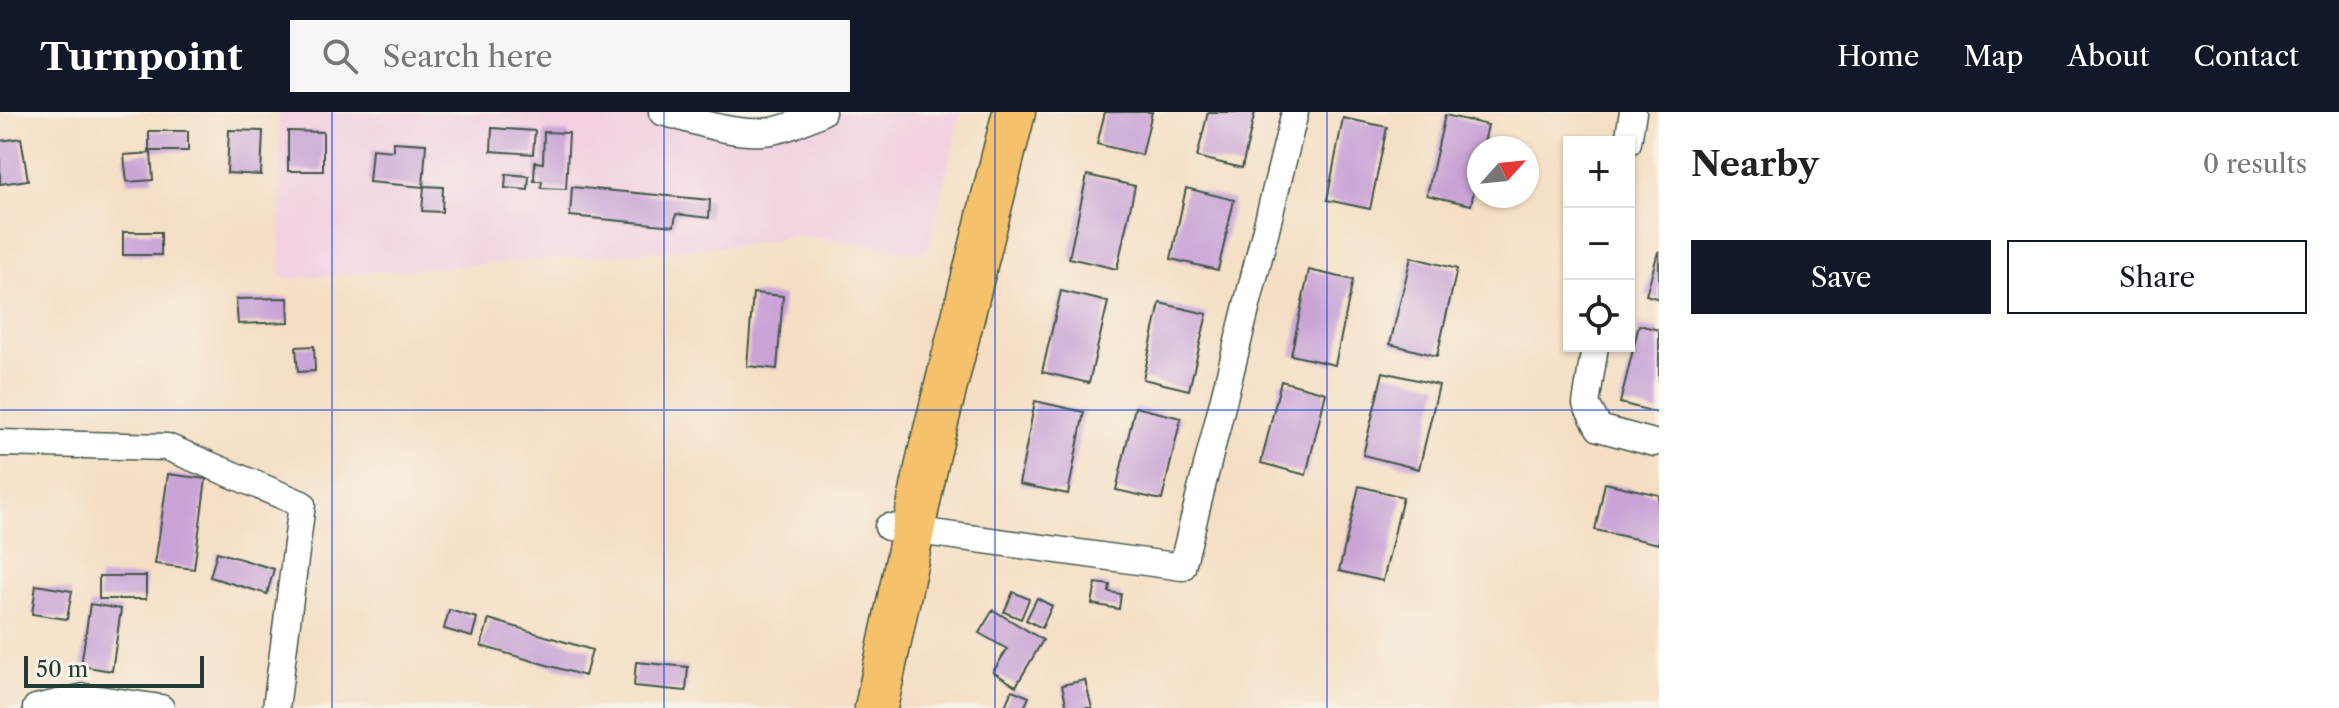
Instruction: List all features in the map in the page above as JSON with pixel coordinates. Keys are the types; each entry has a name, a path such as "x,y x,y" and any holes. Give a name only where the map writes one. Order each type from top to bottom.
{"main road":[{"path":"876,708 900,529 986,112"},
{"path":"849,708 900,529 929,454 1014,112"}],"street":[{"path":"662,112 733,121 759,133 786,128 822,112"},
{"path":"900,529 1182,567 1295,112"},
{"path":"1629,136 1633,112"},
{"path":"1594,352 1586,404 1599,428 1654,443"},
{"path":"0,443 167,447 302,504 276,708"},
{"path":"36,708 85,697 161,708"}],"shaded area":[{"path":"279,112 961,112 927,254 796,235 733,246 281,279"}],"building":[{"path":"1105,112 1152,112 1142,155 1097,144"},
{"path":"1208,112 1255,112 1242,168 1197,157"},
{"path":"1445,115 1488,125 1486,136 1467,136 1467,204 1427,195"},
{"path":"1343,118 1387,127 1370,209 1327,200"},
{"path":"492,128 535,131 533,154 491,151"},
{"path":"229,130 263,131 261,175 227,173"},
{"path":"149,131 188,131 188,151 149,151"},
{"path":"288,131 323,132 323,171 288,171"},
{"path":"544,132 569,133 566,189 541,188 542,181 534,181 535,162 543,163"},
{"path":"21,138 28,180 0,184 0,141"},
{"path":"393,142 426,144 423,187 369,182 372,149 393,151"},
{"path":"151,153 153,180 127,182 124,155"},
{"path":"506,174 529,176 528,190 505,188"},
{"path":"1087,175 1135,186 1117,269 1069,258"},
{"path":"424,186 443,187 442,212 422,211"},
{"path":"572,187 710,200 709,218 676,214 674,226 570,216"},
{"path":"1186,188 1234,200 1218,270 1171,259"},
{"path":"123,232 161,232 161,255 123,255"},
{"path":"1659,252 1659,299 1646,295"},
{"path":"1411,257 1457,269 1437,356 1390,344"},
{"path":"1309,270 1353,280 1335,365 1291,355"},
{"path":"1061,291 1108,302 1089,383 1042,372"},
{"path":"753,293 783,296 777,369 747,366"},
{"path":"288,298 289,322 238,324 236,299"},
{"path":"1160,303 1207,314 1189,390 1143,379"},
{"path":"1639,325 1659,330 1659,413 1620,403 1632,352 1635,352"},
{"path":"314,346 315,371 298,372 296,347"},
{"path":"1383,372 1439,385 1419,469 1363,455"},
{"path":"1281,381 1326,393 1306,475 1261,463"},
{"path":"1035,401 1084,412 1068,494 1019,484"},
{"path":"1135,407 1181,418 1162,500 1116,490"},
{"path":"168,474 206,479 194,569 155,564"},
{"path":"1605,483 1659,495 1659,544 1595,530"},
{"path":"1359,486 1403,497 1383,581 1339,571"},
{"path":"217,552 274,569 267,594 210,577"},
{"path":"99,576 146,576 146,599 99,599"},
{"path":"1096,583 1110,585 1109,592 1121,594 1119,609 1092,604"},
{"path":"36,585 72,591 67,619 32,614"},
{"path":"1013,592 1029,599 1021,619 1004,612"},
{"path":"1037,598 1052,606 1042,628 1026,620"},
{"path":"90,604 121,609 112,671 81,666"},
{"path":"449,610 477,618 472,637 444,629"},
{"path":"993,610 1043,640 1016,686 993,672 1007,649 979,633"},
{"path":"489,619 592,650 585,676 481,646"},
{"path":"636,662 688,667 686,691 634,686"},
{"path":"1085,680 1092,708 1067,708 1062,685"},
{"path":"1012,690 1029,697 1024,708 1005,706"}]}
